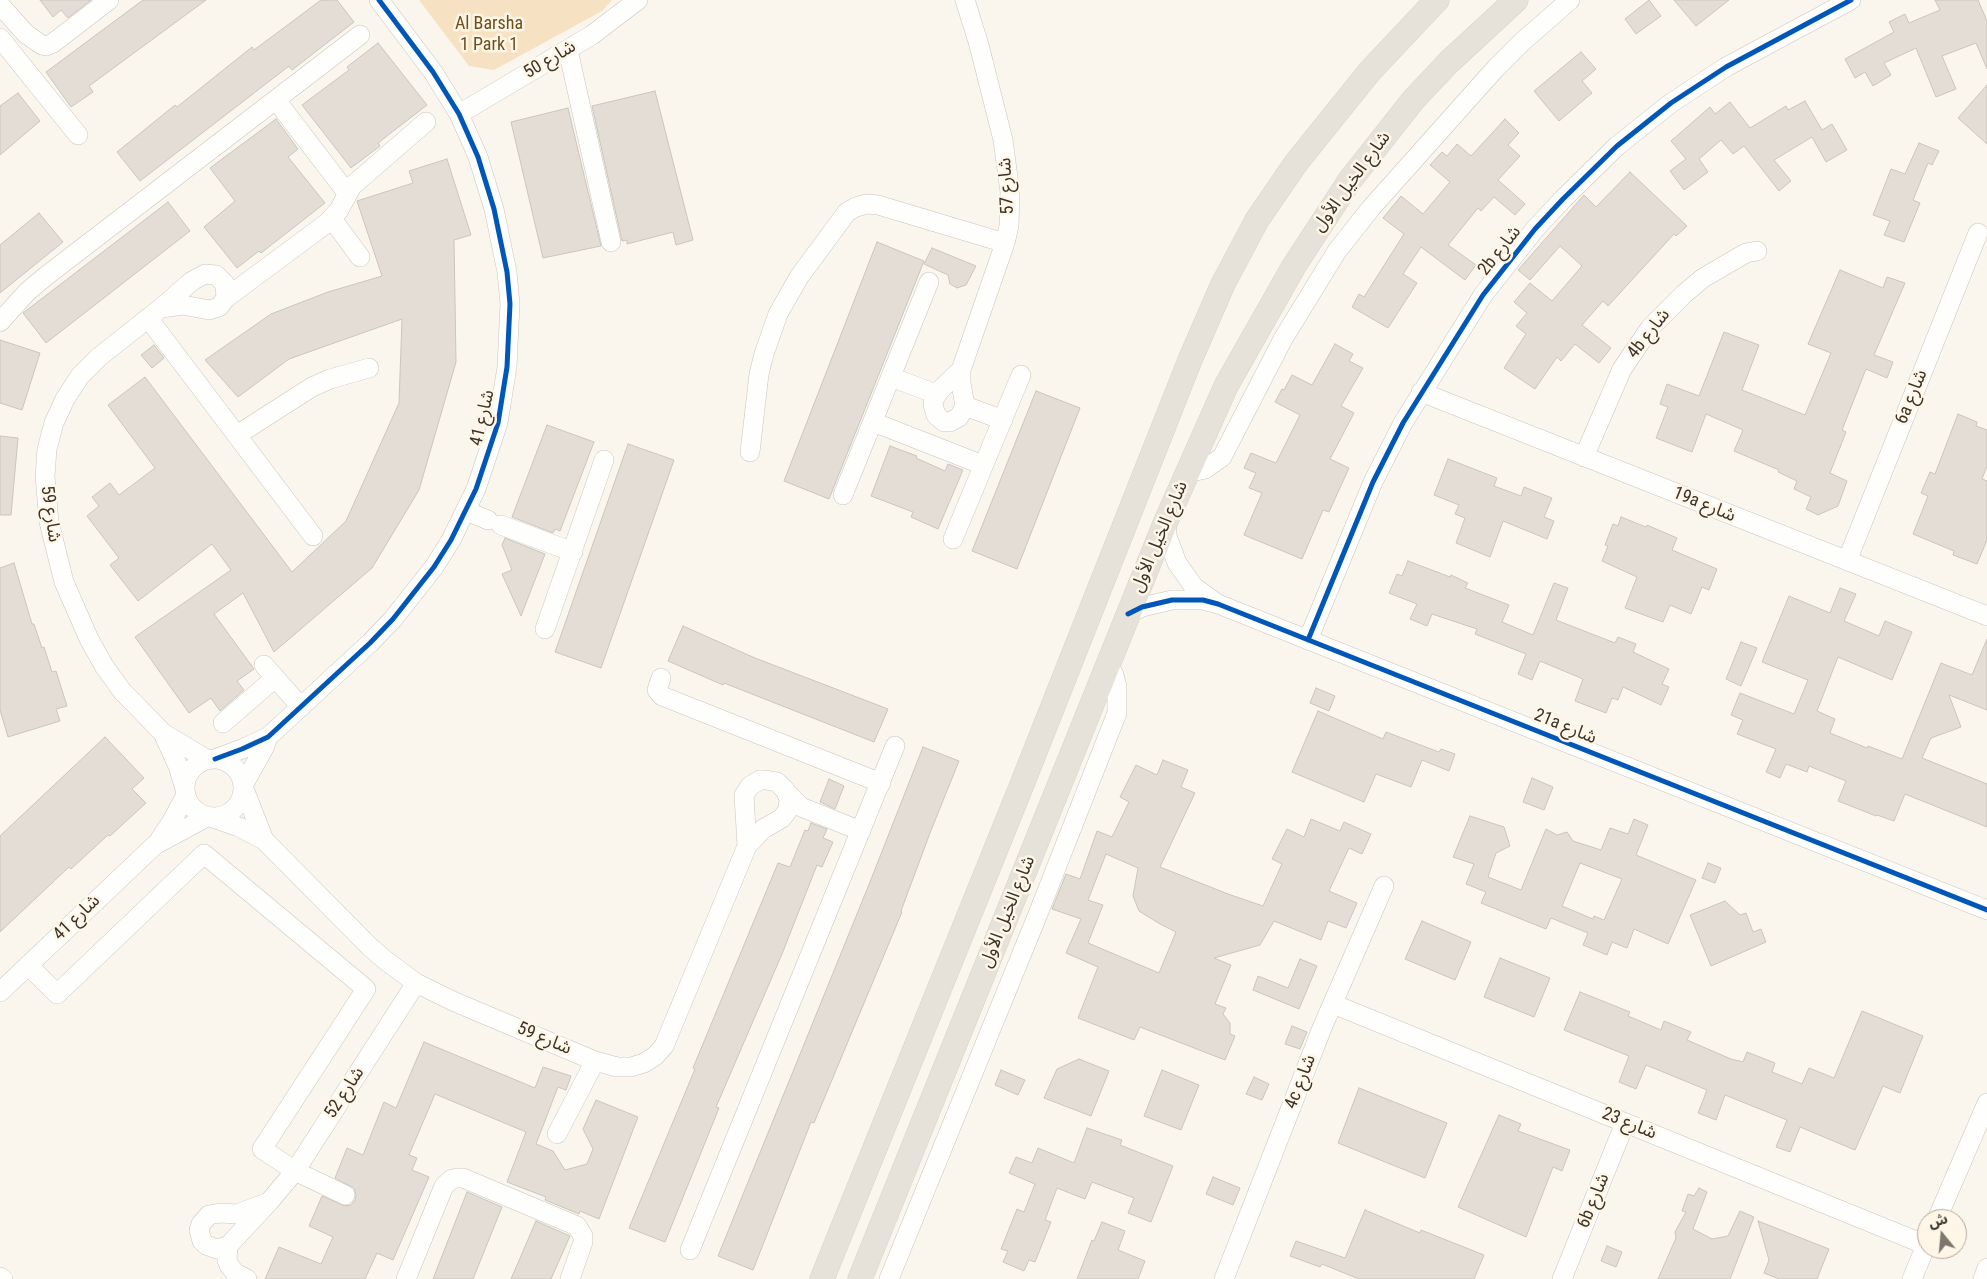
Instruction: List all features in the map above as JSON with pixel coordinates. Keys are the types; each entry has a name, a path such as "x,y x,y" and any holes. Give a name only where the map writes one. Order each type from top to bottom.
{"main road":[{"name":"شارع الخيل الأول","path":"822,1279 1210,312 1239,252 1277,189 1331,117 1370,71 1436,0"},
{"name":"شارع الخيل الأول","path":"860,1279 1166,521 1226,386 1298,258 1350,180 1414,99 1449,62 1516,0"},
{"path":"990,957 991,930 1028,831 1026,821 1009,816"}],"street":[{"path":"0,0 22,18 35,39"},
{"path":"0,5 26,34 42,45 50,45 109,0"},
{"name":"شارع 41","path":"212,759 242,749 268,736 370,643 393,619 434,568 466,511 484,468 498,423 507,367 510,304 506,264 494,210 478,156 459,114 433,72 379,0"},
{"name":"شارع 50","path":"459,114 600,30 638,0"},
{"name":"شارع 57","path":"961,370 1006,243 1009,226 1010,192 1006,157 979,45 965,0"},
{"path":"1187,473 1205,469 1222,457 1283,339 1337,251 1370,208 1495,69 1522,42 1570,0"},
{"name":"2b شارع","path":"1308,640 1373,482 1399,430 1460,329 1508,261 1563,199 1617,146 1650,118 1698,84 1747,55 1852,0"},
{"path":"0,322 27,292 46,276 360,35"},
{"path":"0,38 78,135"},
{"path":"568,50 611,242"},
{"path":"276,100 347,193"},
{"path":"313,536 237,435 155,313 183,305 209,310 219,307 226,298 332,219 352,186 426,122"},
{"path":"750,452 759,374 778,314 799,277 847,212 867,204 878,205 1006,243"},
{"path":"332,219 360,257"},
{"name":"6a شارع","path":"1847,560 1978,233"},
{"name":"4b شارع","path":"1584,456 1622,369 1650,328 1672,305 1703,278 1746,253 1757,251"},
{"name":"شارع 59","path":"212,759 163,733 122,691 89,639 76,611 56,553 49,522 45,476 48,449 54,423 65,399 80,376 192,281 205,274 216,275 223,280 227,289 226,298"},
{"path":"843,496 929,282"},
{"path":"237,435 312,387 330,379 369,368"},
{"path":"961,370 965,406 959,417 950,422 944,422 939,419 933,410 934,399 936,394 961,370"},
{"path":"953,539 1022,374"},
{"path":"891,377 936,394"},
{"name":"19a شارع","path":"1421,392 1987,616"},
{"path":"965,406 1003,420"},
{"path":"873,422 983,465"},
{"path":"545,629 604,460"},
{"path":"466,511 573,552"},
{"name":"21a شارع","path":"1166,521 1171,550 1181,570 1194,587 1218,604"},
{"name":"21a شارع","path":"1128,614 1172,600 1203,600 1218,604 1987,910"},
{"path":"889,1279 1038,914 1117,714 1117,687 1108,663"},
{"path":"223,723 269,672 301,707"},
{"path":"661,678 657,690 659,694 881,782"},
{"name":"شارع 59","path":"163,733 178,766 185,792"},
{"name":"شارع 41","path":"244,786 264,748 268,736"},
{"path":"690,1250 895,746"},
{"path":"212,759 228,762 234,766 239,771 244,786 241,802 237,807 226,815 210,817 193,809 185,792 185,782 191,770 202,762 212,759"},
{"path":"747,846 743,801 746,790 755,783 766,780 777,782 801,807 858,837"},
{"name":"شارع 59","path":"244,786 264,840"},
{"name":"شارع 41","path":"155,846 172,821 185,792"},
{"path":"747,846 763,828 786,815 789,805 788,794"},
{"path":"786,815 858,837"},
{"name":"شارع 41","path":"0,992 155,846 180,830 210,817"},
{"name":"شارع 59","path":"210,817 248,831 264,840 370,947 416,982 448,999 595,1061 617,1067 631,1067 649,1059 664,1046 747,846"},
{"path":"28,965 57,994 204,854 366,989 262,1149 294,1171 345,1195"},
{"name":"4c شارع","path":"1224,1279 1333,1004 1384,886"},
{"name":"شارع 52","path":"228,1246 269,1202 294,1171 416,982"},
{"name":"شارع 23","path":"1333,1004 1917,1240"},
{"path":"557,1134 595,1061"},
{"path":"1941,1209 1987,1103"},
{"name":"6b شارع","path":"1562,1279 1625,1123"},
{"path":"406,1279 444,1186 452,1179 458,1178 472,1182 577,1226 583,1236 583,1242 570,1279"},
{"path":"247,1279 235,1273 229,1265 227,1260 228,1246 217,1249 206,1245 202,1241 199,1230 204,1219 214,1213 237,1214 269,1202"},
{"path":"1912,1279 1921,1259"},
{"path":"1982,1279 1987,1268"}],"green space":[{"name":"Al Barsha 1 Park 1","path":"419,0 612,0 602,11 494,70 469,66"}],"building":[{"path":"40,0 91,0 68,18 61,10 53,17"},
{"path":"143,0 206,0 89,86 93,92 71,107 46,72"},
{"path":"321,0 337,0 354,22 292,70 289,66 140,181 117,152 252,47 254,50"},
{"path":"1649,0 1661,16 1636,34 1625,19"},
{"path":"1674,0 1729,0 1696,26"},
{"path":"1935,0 1978,0 1987,21 1987,69 1976,43 1942,56 1956,89 1936,97 1916,48 1884,63 1891,75 1873,86 1865,72 1855,78 1845,59 1894,32 1889,22 1905,14 1909,23 1940,10"},
{"path":"378,43 427,105 378,143 380,146 351,168 302,105 349,70 347,67"},
{"path":"1581,52 1596,69 1582,81 1592,93 1559,121 1534,91"},
{"path":"1987,85 1987,144 1958,118"},
{"path":"655,91 693,240 676,245 673,232 627,244 627,240 622,241 592,106"},
{"path":"18,93 40,121 0,155 0,106"},
{"path":"1805,101 1822,130 1832,124 1847,150 1826,162 1812,137 1774,160 1791,181 1779,191 1744,146 1733,154 1721,140 1699,159 1708,172 1684,190 1670,171 1686,159 1671,141 1710,107 1715,114 1730,102 1750,128 1786,106 1788,110"},
{"path":"568,108 601,246 543,258 511,122"},
{"path":"276,119 298,149 288,157 325,203 261,253 259,251 237,268 204,227 235,201 210,168"},
{"path":"1505,119 1519,133 1508,145 1520,156 1498,180 1525,204 1515,215 1494,197 1481,211 1478,208 1448,245 1476,265 1465,280 1421,247 1403,274 1417,283 1388,328 1352,307 1359,294 1364,297 1404,234 1383,218 1401,196 1423,214 1450,182 1430,165 1442,152 1447,156 1457,144 1471,156"},
{"path":"1919,143 1939,151 1932,165 1928,163 1913,200 1920,203 1904,242 1884,235 1890,221 1873,215 1891,169 1905,174"},
{"path":"447,159 471,235 454,240 456,362 419,490 372,568 274,652 243,593 214,614 254,669 237,681 244,690 220,711 211,698 189,713 135,637 231,570 212,544 138,601 110,565 119,558 87,516 99,506 92,497 110,483 119,495 155,468 108,405 145,377 292,572 346,521 399,403 402,319 289,359 238,397 205,360 271,314 328,292 382,276 357,201 413,183 409,171"},
{"path":"1630,172 1687,226 1676,236 1674,234 1608,306 1603,301 1582,325 1611,348 1599,363 1575,344 1561,361 1557,357 1535,389 1504,368 1526,334 1516,326 1527,313 1514,302 1530,283 1552,301 1582,266 1560,246 1530,280 1518,270 1584,195 1596,207"},
{"path":"168,202 190,231 46,343 23,313"},
{"path":"39,213 63,242 0,293 0,245"},
{"path":"877,242 924,261 829,499 784,481"},
{"path":"932,248 976,266 966,285 957,288 950,284 948,275 924,264"},
{"path":"1840,270 1883,288 1887,277 1905,283 1874,355 1893,362 1887,378 1866,369 1842,430 1846,432 1830,473 1847,481 1838,506 1818,515 1806,509 1811,497 1794,489 1797,481 1778,472 1779,470 1734,451 1743,430 1706,414 1692,452 1656,438 1668,407 1660,404 1667,384 1699,396 1724,332 1759,345 1742,390 1805,415 1831,353 1808,344"},
{"path":"0,340 40,353 22,410 0,403"},
{"path":"1335,344 1353,354 1349,361 1363,368 1341,406 1354,413 1330,459 1349,468 1329,512 1323,510 1302,559 1244,535 1262,493 1249,488 1256,473 1244,468 1251,453 1276,463 1300,415 1275,402 1292,375 1312,385"},
{"path":"154,345 164,358 152,368 141,355"},
{"path":"1036,391 1080,408 1017,569 972,551"},
{"path":"1958,414 1977,422 1976,426 1987,430 1987,466 1982,479 1987,481 1987,540 1977,564 1953,555 1954,551 1913,534 1928,496 1921,493 1930,472 1935,474"},
{"path":"547,425 594,442 560,531 555,529 553,533 512,517"},
{"path":"0,436 18,438 11,515 0,515"},
{"path":"628,444 674,460 601,668 555,652"},
{"path":"890,446 917,456 916,458 945,471 948,464 963,470 938,529 911,517 913,512 871,496"},
{"path":"1448,459 1497,478 1494,486 1521,496 1524,487 1552,498 1544,517 1554,521 1547,539 1503,521 1490,557 1456,543 1465,518 1455,514 1459,505 1434,495"},
{"path":"1621,517 1646,527 1647,525 1677,538 1672,550 1717,569 1709,590 1702,587 1691,614 1670,605 1663,622 1625,608 1637,577 1602,561 1608,546 1605,545 1613,524 1618,526"},
{"path":"505,538 545,554 521,616 502,574 512,570 502,545"},
{"path":"1408,561 1450,577 1451,575 1468,583 1465,588 1509,605 1502,622 1533,635 1554,583 1568,588 1556,620 1615,643 1618,637 1636,644 1633,652 1669,669 1662,684 1669,687 1661,705 1623,687 1618,700 1612,698 1606,713 1575,701 1583,679 1540,661 1532,680 1518,674 1526,654 1475,634 1477,629 1432,614 1427,626 1410,619 1417,604 1389,593 1397,574 1402,576"},
{"path":"14,563 32,624 34,624 42,648 44,647 52,672 56,671 67,706 56,709 60,721 8,737 0,710 0,568"},
{"path":"1840,588 1856,594 1844,621 1879,636 1885,621 1912,632 1892,680 1838,657 1817,711 1835,719 1830,733 1867,748 1868,746 1902,759 1941,663 1972,675 1987,639 1987,710 1949,695 1961,727 1931,738 1922,758 1987,784 1987,827 1905,794 1894,821 1876,816 1838,801 1846,781 1809,766 1807,772 1786,764 1780,778 1766,772 1776,749 1737,734 1743,720 1731,715 1740,693 1794,714 1808,680 1762,662 1789,596 1830,613"},
{"path":"683,626 755,658 888,709 874,742 724,683 723,685 668,661"},
{"path":"1741,642 1757,648 1741,686 1726,679"},
{"path":"1316,688 1335,696 1329,711 1310,703"},
{"path":"1318,711 1383,739 1386,732 1439,752 1441,749 1455,754 1449,771 1422,760 1411,787 1376,774 1364,802 1292,772"},
{"path":"105,737 144,778 132,789 146,803 71,869 69,867 0,932 0,836"},
{"path":"923,747 959,761 930,833 902,912 814,1123 811,1122 753,1270 718,1256"},
{"path":"1163,760 1188,770 1181,787 1195,793 1160,867 1263,906 1282,864 1272,859 1287,829 1304,837 1311,819 1340,831 1344,822 1371,834 1362,854 1349,848 1329,891 1357,903 1346,928 1328,921 1321,940 1274,921 1260,945 1214,958 1231,965 1215,1004 1226,1008 1223,1014 1230,1023 1230,1034 1235,1036 1225,1060 1140,1027 1134,1040 1078,1018 1098,967 1066,953 1081,919 1052,909 1066,874 1080,879 1097,831 1112,837 1129,802 1120,797 1136,765 1157,775","holes":["1106,854 1138,868 1133,896 1139,911 1176,932 1159,973 1088,943 1103,905 1088,900"]},
{"path":"1532,778 1553,787 1544,810 1523,802"},
{"path":"829,779 844,786 835,809 820,802"},
{"path":"1470,816 1504,827 1510,846 1496,853 1488,877 1521,890 1546,829 1557,835 1567,832 1573,841 1601,850 1610,828 1628,834 1634,819 1648,825 1636,855 1696,880 1668,944 1634,929 1627,948 1612,942 1607,955 1583,945 1588,933 1551,918 1546,929 1481,903 1486,892 1466,884 1474,864 1453,857","holes":["1580,863 1622,879 1604,920 1594,916 1593,919 1562,906"]},
{"path":"811,823 827,829 823,838 833,842 822,867 817,865 782,954 716,1107 719,1108 665,1242 629,1228 778,863 790,867 805,830 808,831"},
{"path":"1708,863 1721,868 1715,883 1702,878"},
{"path":"1725,901 1740,915 1746,913 1753,932 1761,929 1766,942 1711,966 1690,915"},
{"path":"1422,921 1471,942 1455,980 1405,959"},
{"path":"1500,958 1550,978 1534,1017 1484,997"},
{"path":"1300,959 1317,966 1299,1009 1253,990 1258,976 1288,988"},
{"path":"1580,992 1630,1012 1628,1016 1661,1030 1664,1021 1691,1032 1687,1040 1731,1059 1743,1062 1747,1052 1775,1063 1772,1072 1802,1084 1809,1068 1834,1078 1862,1011 1923,1036 1900,1093 1883,1086 1855,1150 1800,1127 1790,1152 1776,1147 1787,1120 1725,1095 1716,1120 1698,1113 1707,1090 1646,1065 1636,1089 1619,1082 1629,1056 1564,1030"},
{"path":"1292,1026 1307,1032 1300,1049 1285,1044"},
{"path":"424,1042 535,1088 543,1067 571,1076 566,1090 558,1087 536,1144 553,1151 565,1170 587,1164 593,1149 583,1129 596,1100 638,1117 599,1219 580,1211 579,1214 545,1200 546,1197 507,1182 526,1132 435,1094 409,1155 417,1158 412,1170 429,1177 393,1260 377,1253 365,1279 265,1279 279,1247 321,1264 333,1237 309,1226 322,1196 345,1206 351,1205 355,1200 354,1188 335,1178 347,1148 363,1155 384,1102 396,1108"},
{"path":"1079,1059 1109,1071 1091,1116 1044,1098 1057,1069"},
{"path":"1001,1070 1025,1080 1018,1095 995,1085"},
{"path":"1162,1070 1199,1085 1181,1130 1144,1116"},
{"path":"1254,1077 1269,1084 1262,1100 1246,1094"},
{"path":"1359,1088 1447,1123 1425,1178 1338,1143"},
{"path":"1499,1115 1521,1124 1518,1131 1570,1150 1562,1171 1553,1167 1526,1237 1458,1207"},
{"path":"1087,1128 1122,1140 1120,1145 1173,1166 1151,1222 1128,1213 1134,1198 1092,1182 1085,1199 1057,1188 1045,1220 1051,1222 1035,1262 1029,1260 1024,1271 1003,1262 1008,1251 1001,1249 1017,1209 1024,1212 1035,1184 1009,1173 1016,1157 1032,1163 1038,1148 1074,1163"},
{"path":"1213,1177 1240,1188 1233,1205 1206,1194"},
{"path":"1699,1188 1707,1192 1693,1229 1712,1239 1728,1236 1740,1211 1754,1217 1730,1279 1658,1279 1676,1238 1675,1232 1686,1212 1682,1211 1688,1194 1694,1196"},
{"path":"467,1192 502,1207 473,1279 433,1279"},
{"path":"1365,1210 1420,1233 1421,1230 1484,1255 1474,1279 1359,1279 1322,1264 1320,1267 1290,1256 1296,1241 1345,1258"},
{"path":"536,1221 570,1236 551,1279 511,1279"},
{"path":"1758,1221 1829,1249 1817,1279 1779,1279 1764,1273 1769,1260"},
{"path":"1102,1222 1125,1231 1118,1250 1145,1261 1138,1279 1077,1279 1092,1240 1094,1241"},
{"path":"1607,1246 1622,1252 1616,1267 1601,1261"}],"cycle path":[{"path":"215,759 268,737 370,643 393,619 434,567 451,540 476,489 498,423 507,367 510,304 507,272 494,209 478,157 459,114 433,72 379,0"},
{"path":"1308,640 1373,482 1403,423 1483,295 1535,229 1617,146 1671,103 1726,67 1851,0"},
{"path":"1128,614 1142,607 1172,600 1203,600 1218,604 1987,910"}]}
